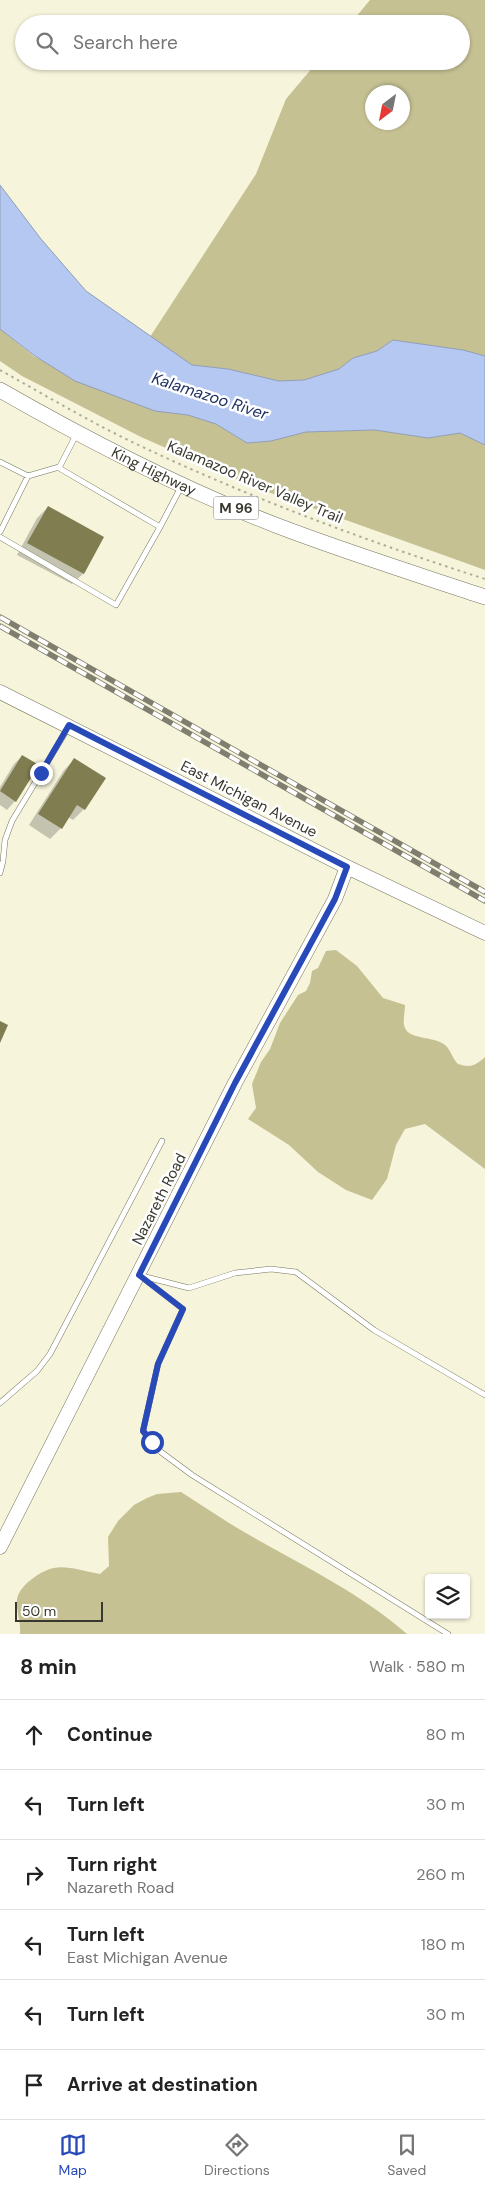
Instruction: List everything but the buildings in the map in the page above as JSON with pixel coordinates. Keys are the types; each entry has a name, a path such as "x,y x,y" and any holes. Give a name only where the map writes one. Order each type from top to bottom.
{"main road":[{"name":"King Highway","path":"0,390 77,432 182,484 276,526 485,597"}],"street":[{"name":"East Michigan Avenue","path":"0,692 69,725 347,867 485,933"},
{"name":"Nazareth Road","path":"0,1547 4,1530 139,1275 235,1083 335,899 347,867"}],"lane":[{"path":"0,462 28,476 59,467 77,432"},
{"path":"59,467 160,527"},
{"path":"0,532 28,476"},
{"path":"0,537 116,606 182,484"},
{"path":"0,873 5,840 12,821 69,725"},
{"path":"0,1403 37,1371 50,1354 162,1141"},
{"path":"139,1275 189,1288 235,1273 272,1269 296,1272 374,1330 485,1396"},
{"path":"139,1275 183,1309 158,1364 143,1431 161,1452 192,1475 448,1634"}],"path":[{"name":"Kalamazoo River Valley Trail","path":"0,370 128,440 254,496 332,528 485,579"}],"shaded area":[{"path":"370,0 485,0 485,356 463,350 393,340 377,351 353,358 339,369 304,380 279,381 228,369 192,365 150,337 256,174 286,99 310,70 470,70 470,15 358,15"},
{"path":"0,329 35,357 119,397 155,411 188,415 216,424 247,443 271,441 306,432 375,430 428,438 460,433 485,445 485,570 254,487 141,437 22,376 0,361"},
{"path":"336,950 357,966 383,998 405,1005 404,1025 410,1033 445,1045 458,1064 472,1065 485,1057 485,1169 425,1124 405,1129 396,1145 387,1179 372,1200 346,1190 318,1172 289,1145 248,1119 256,1108 252,1084 261,1062 270,1049 280,1023 298,995 306,991 310,983 312,971 318,968 326,951"},
{"path":"181,1492 229,1523 366,1602 407,1634 20,1634 17,1597 27,1583 37,1575 62,1567 100,1574 109,1566 108,1537 118,1521 134,1505 147,1498 157,1494"}],"water":[{"name":"Kalamazoo River","path":"0,185 41,239 86,291 192,365 228,369 279,381 304,380 339,369 353,358 377,351 393,340 463,350 485,356 485,445 460,433 428,438 375,430 306,432 271,441 247,443 216,424 188,415 155,411 75,381 35,356 0,329"}],"railway":[{"path":"0,617 485,892"},
{"path":"0,626 485,901"}],"route":[{"path":"41,773 69,725 347,867 335,899 235,1083 139,1275 183,1309 158,1364 143,1431 152,1442"}]}
